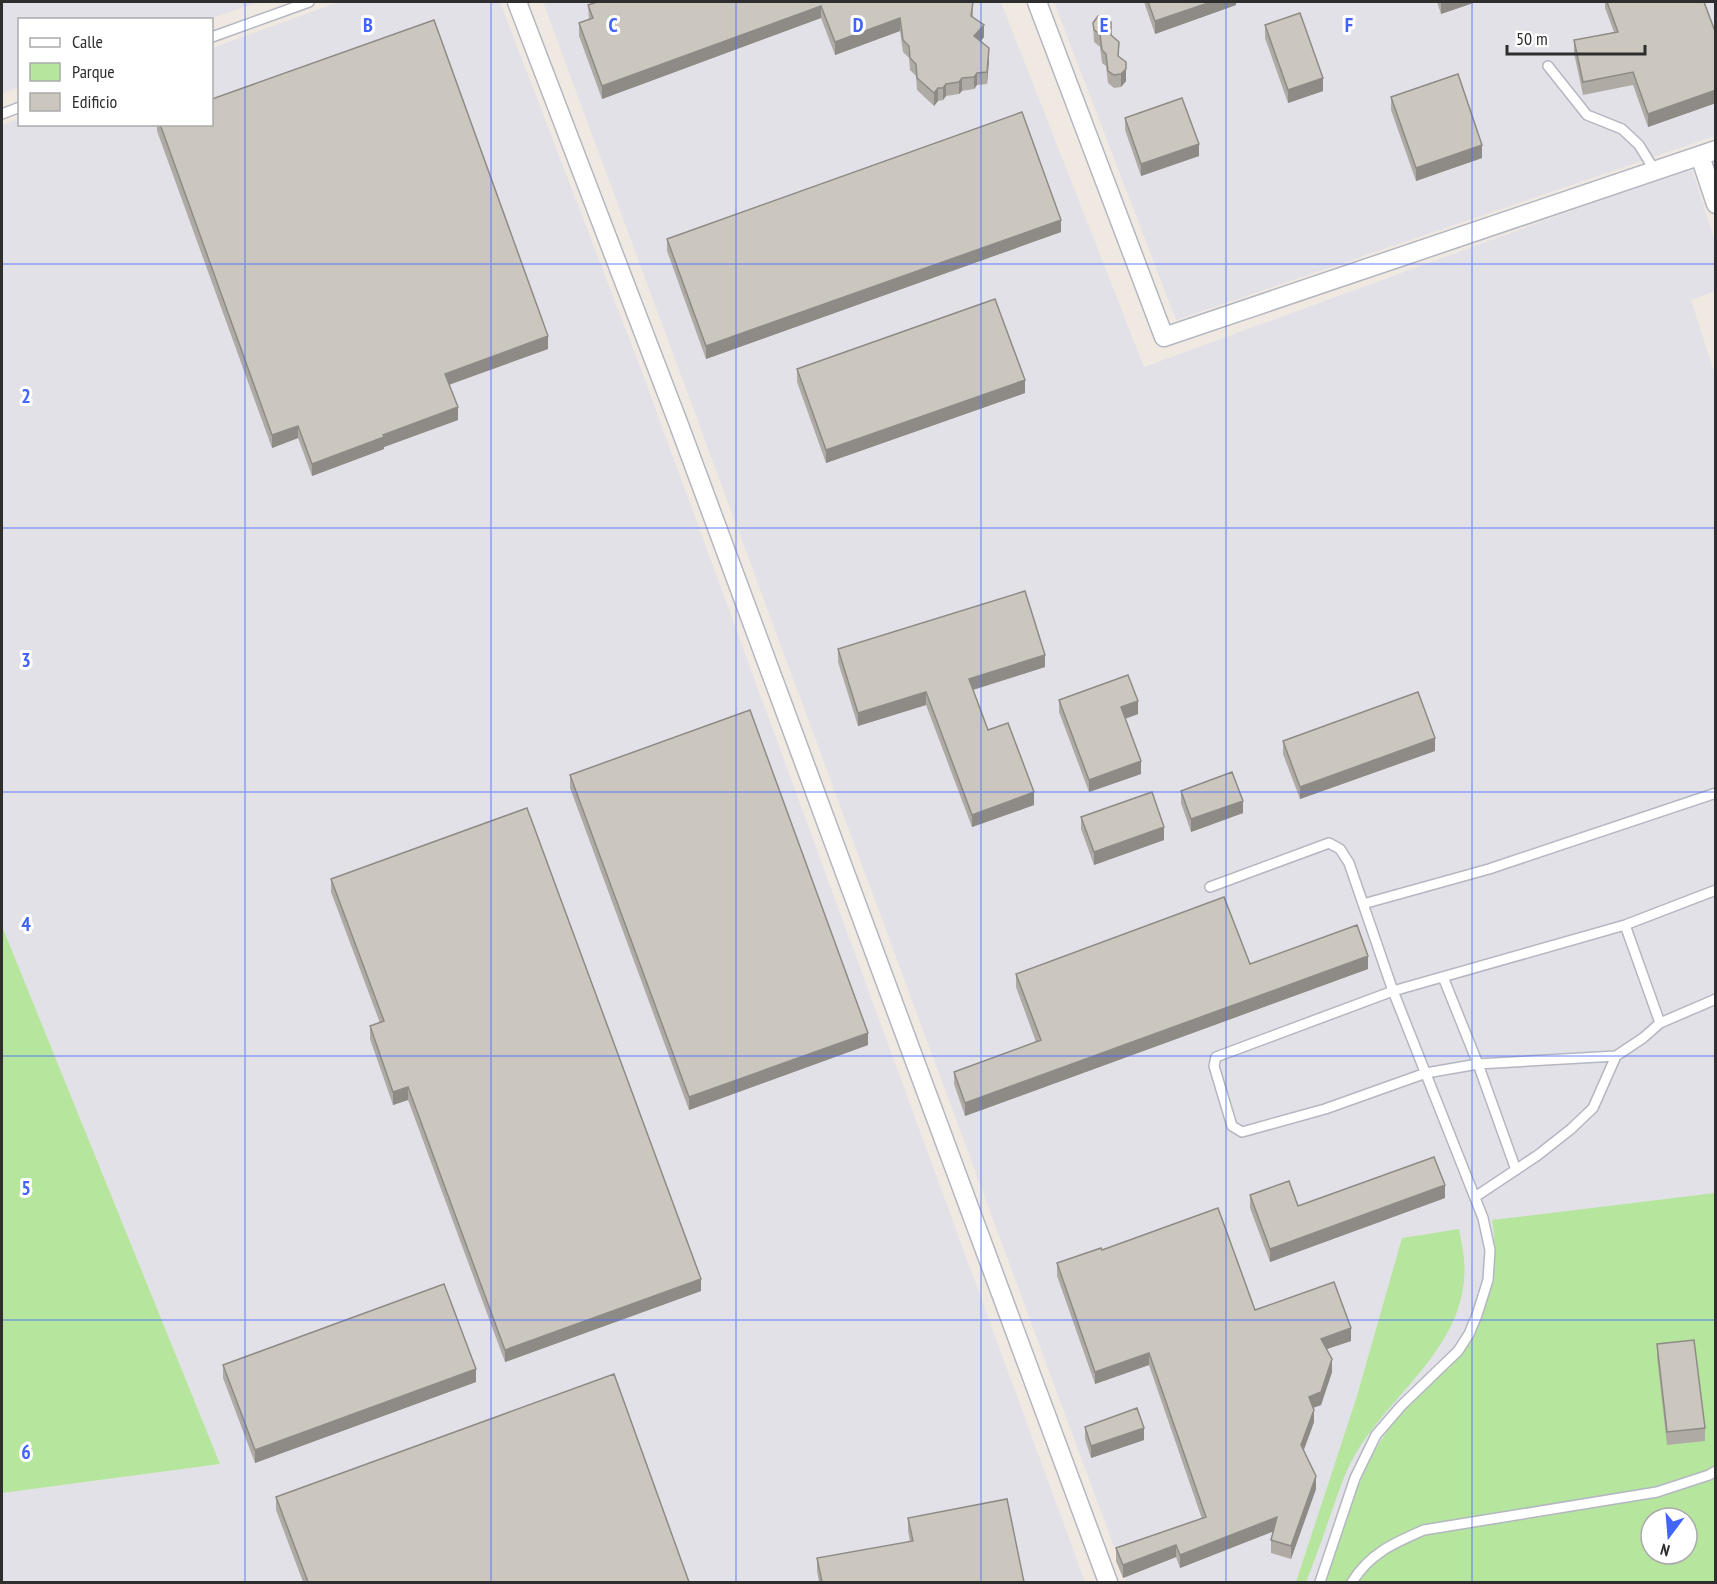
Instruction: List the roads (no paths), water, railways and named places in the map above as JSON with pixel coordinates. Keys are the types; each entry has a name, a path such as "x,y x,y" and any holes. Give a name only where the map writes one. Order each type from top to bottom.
{"street":[{"path":"517,2 684,436 1108,1582"},
{"path":"1037,2 1164,337 1708,153 1716,204"}],"lane":[{"path":"213,37 309,2"},
{"path":"1548,66 1587,115 1622,129 1639,145 1655,171"},
{"path":"2,114 18,108"},
{"path":"1363,904 1489,869 1716,793"},
{"path":"1210,887 1329,843 1340,849 1349,863 1393,991 1475,1197 1487,1232 1490,1250 1488,1280 1469,1335 1458,1351 1401,1406 1376,1435 1355,1478 1320,1582"},
{"path":"1716,890 1624,925 1393,991 1216,1057 1214,1066 1232,1126 1242,1132 1324,1109 1426,1073 1478,1064 1616,1056 1643,1038 1660,1023 1716,999"},
{"path":"1624,925 1660,1023"},
{"path":"1443,977 1478,1064 1516,1170"},
{"path":"1475,1197 1571,1129 1593,1108 1616,1056"},
{"path":"1352,1582 1372,1556 1424,1530 1656,1492 1716,1471"}]}
